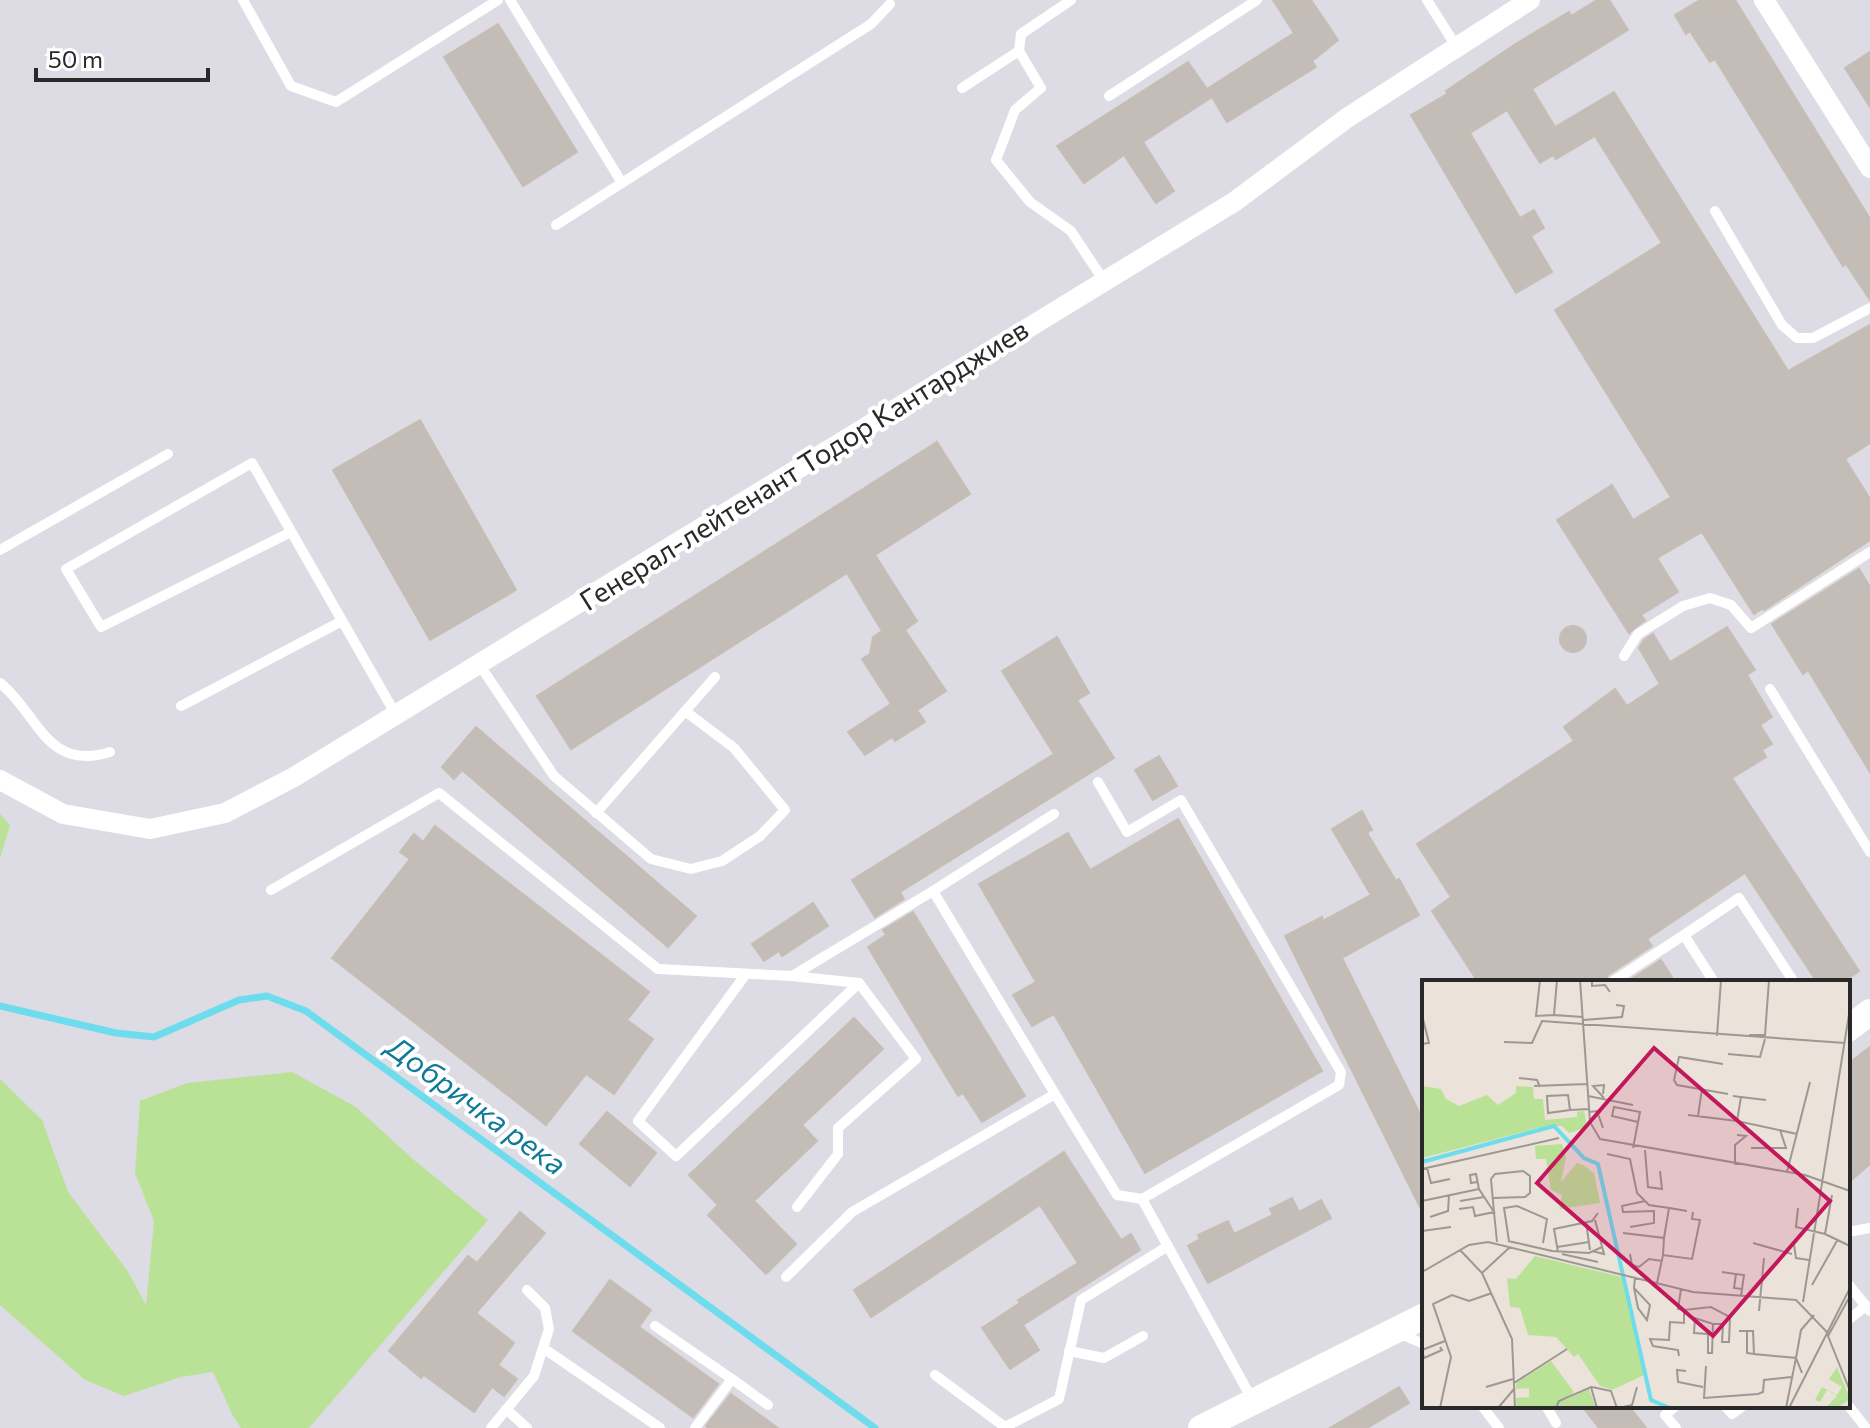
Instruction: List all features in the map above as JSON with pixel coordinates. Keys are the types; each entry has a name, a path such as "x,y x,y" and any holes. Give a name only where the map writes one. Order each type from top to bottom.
{"street":[{"name":"Генерал-лейтенант Тодор Кантарджиев","path":"0,780 63,814 150,829 225,813 294,777 1234,202 1347,118 1530,0"},
{"path":"1764,0 1870,168"},
{"path":"1850,1027 1870,1012"},
{"path":"1201,1428 1422,1317"}],"lane":[{"path":"243,0 291,86 336,102 498,0"},
{"path":"510,0 622,183"},
{"path":"1071,0 1021,34 1019,51 1041,88 1015,110 996,160 1030,202 1071,231 1104,281"},
{"path":"1109,96 1257,0"},
{"path":"1427,0 1456,46"},
{"path":"556,225 871,24 892,1"},
{"path":"962,88 1019,51"},
{"path":"1715,211 1782,325 1797,338 1813,338 1870,308"},
{"path":"0,550 168,454"},
{"path":"291,532 101,627 66,569 252,463 396,715"},
{"path":"1624,656 1638,634 1683,606 1710,598 1731,605 1751,628 1870,552"},
{"path":"181,706 342,621"},
{"path":"479,664 554,776 651,859 691,869 722,861 760,836 785,810 734,748 685,711"},
{"path":"596,813 715,677"},
{"path":"0,683 18,701 38,731 60,749 90,759 110,752"},
{"path":"1770,689 1870,852"},
{"path":"933,891 1117,1195 1142,1199 1339,1085 1341,1072 1181,800 1127,832 1098,782"},
{"path":"271,890 439,793 658,969 859,983 916,1059 838,1128 838,1154 797,1207"},
{"path":"792,976 1054,814"},
{"path":"1615,980 1739,898 1793,980"},
{"path":"1684,935 1713,980"},
{"path":"746,974 638,1121 676,1156 859,983"},
{"path":"786,1277 852,1212 1055,1094"},
{"path":"1142,1199 1254,1403"},
{"path":"1850,1232 1870,1228"},
{"path":"935,1375 1005,1427 1059,1399 1081,1300 1168,1246"},
{"path":"1850,1286 1868,1308 1850,1319"},
{"path":"491,1428 534,1376 549,1329 545,1308 527,1290"},
{"path":"655,1326 768,1405"},
{"path":"1394,1332 1422,1343"},
{"path":"1069,1351 1104,1358 1143,1336"},
{"path":"543,1348 660,1428"},
{"path":"695,1428 732,1379"},
{"path":"1484,1408 1499,1428"},
{"path":"1674,1408 1665,1415 1676,1428"},
{"path":"1850,1408 1866,1428"},
{"path":"506,1409 527,1428"}],"shaded area":[{"path":"0,0 1870,0 1870,1428 0,1428"}],"green space":[{"path":"0,814 10,825 0,858"},
{"path":"292,1072 356,1107 414,1160 488,1220 309,1428 241,1428 213,1372 181,1377 124,1396 85,1380 0,1305 0,1079 42,1120 68,1192 127,1270 146,1305 154,1221 135,1173 140,1101 187,1083"}],"building":[{"path":"1273,0 1311,0 1338,40 1312,61 1316,67 1227,122 1212,97 1143,142 1174,191 1156,203 1124,155 1084,183 1057,146 1188,62 1209,92 1207,89 1294,33"},
{"path":"1597,0 1609,0 1628,30 1532,89 1555,127 1614,92 1788,371 1870,325 1870,443 1845,459 1870,499 1870,540 1754,614 1702,532 1657,558 1678,592 1641,615 1645,620 1629,633 1557,520 1612,485 1633,520 1671,497 1555,310 1662,243 1595,136 1556,159 1553,155 1540,163 1507,110 1470,133 1520,218 1534,210 1544,228 1531,236 1552,272 1516,293 1411,115 1447,94 1446,91 1514,45 1569,12 1571,16"},
{"path":"1700,0 1735,0 1870,219 1870,300 1846,264 1843,266 1715,59 1710,62 1690,31 1686,34 1675,15"},
{"path":"498,24 577,152 523,186 444,57"},
{"path":"1870,52 1870,107 1845,68"},
{"path":"420,420 516,590 430,640 333,470"},
{"path":"937,442 970,494 875,555 917,621 905,630 946,691 917,710 925,722 895,741 892,737 865,755 848,732 891,704 862,659 870,654 873,637 882,631 847,573 571,749 537,696"},
{"path":"1859,569 1870,587 1870,772 1808,670 1803,674 1772,624"},
{"path":"1573,626 1582,630 1586,639 1582,648 1573,652 1564,648 1560,639 1564,630"},
{"path":"1727,627 1755,670 1747,675 1772,717 1760,725 1772,744 1762,750 1766,757 1732,778 1859,971 1846,980 1816,980 1745,873 1647,939 1652,946 1605,980 1477,980 1432,911 1451,897 1417,844 1574,741 1564,727 1615,689 1627,706 1660,684 1639,648 1644,640 1653,634 1670,662"},
{"path":"1057,637 1089,693 1077,700 1114,758 900,892 904,899 875,917 852,880 1054,754 1002,671"},
{"path":"476,727 696,916 668,947 462,770 454,779 442,767"},
{"path":"1159,756 1177,786 1153,800 1135,770"},
{"path":"1362,811 1372,830 1367,833 1419,915 1342,958 1422,1118 1422,1211 1285,936 1322,917 1323,921 1371,895 1332,829"},
{"path":"1178,819 1322,1071 1145,1173 1054,1014 1032,1026 1013,995 1036,982 979,884 1068,833 1090,870"},
{"path":"435,826 649,992 627,1020 653,1039 614,1094 586,1074 546,1125 332,958 410,859 400,852 414,834 423,842"},
{"path":"813,903 828,926 782,956 779,951 764,961 752,944"},
{"path":"913,912 1025,1096 982,1122 963,1093 958,1096 868,947 886,935 883,930"},
{"path":"1661,960 1674,980 1630,980"},
{"path":"854,1018 883,1049 802,1125 817,1141 754,1201 796,1244 766,1274 708,1215 718,1205 689,1175"},
{"path":"1870,1047 1870,1164 1850,1181 1850,1062"},
{"path":"607,1112 656,1153 630,1186 580,1144"},
{"path":"1064,1152 1121,1240 1131,1234 1140,1250 1023,1325 1039,1350 1010,1369 982,1328 1020,1303 1018,1300 1078,1263 1040,1205 871,1317 854,1290"},
{"path":"1292,1198 1299,1212 1321,1200 1331,1218 1208,1283 1188,1246 1200,1239 1198,1235 1228,1221 1234,1234 1273,1215 1270,1209"},
{"path":"520,1212 545,1233 476,1313 514,1343 498,1365 517,1379 504,1396 492,1387 474,1412 424,1375 421,1378 389,1351 468,1256 477,1263"},
{"path":"610,1280 651,1310 639,1327 718,1384 693,1417 573,1331"},
{"path":"1399,1387 1409,1403 1367,1428 1330,1428"},
{"path":"731,1394 778,1428 708,1428 706,1426"},
{"path":"1584,1408 1631,1408 1646,1428 1599,1428"}],"waterway":[{"name":"Добричка река","path":"0,1006 116,1033 154,1037 239,1000 267,996 306,1011 875,1428"}]}
